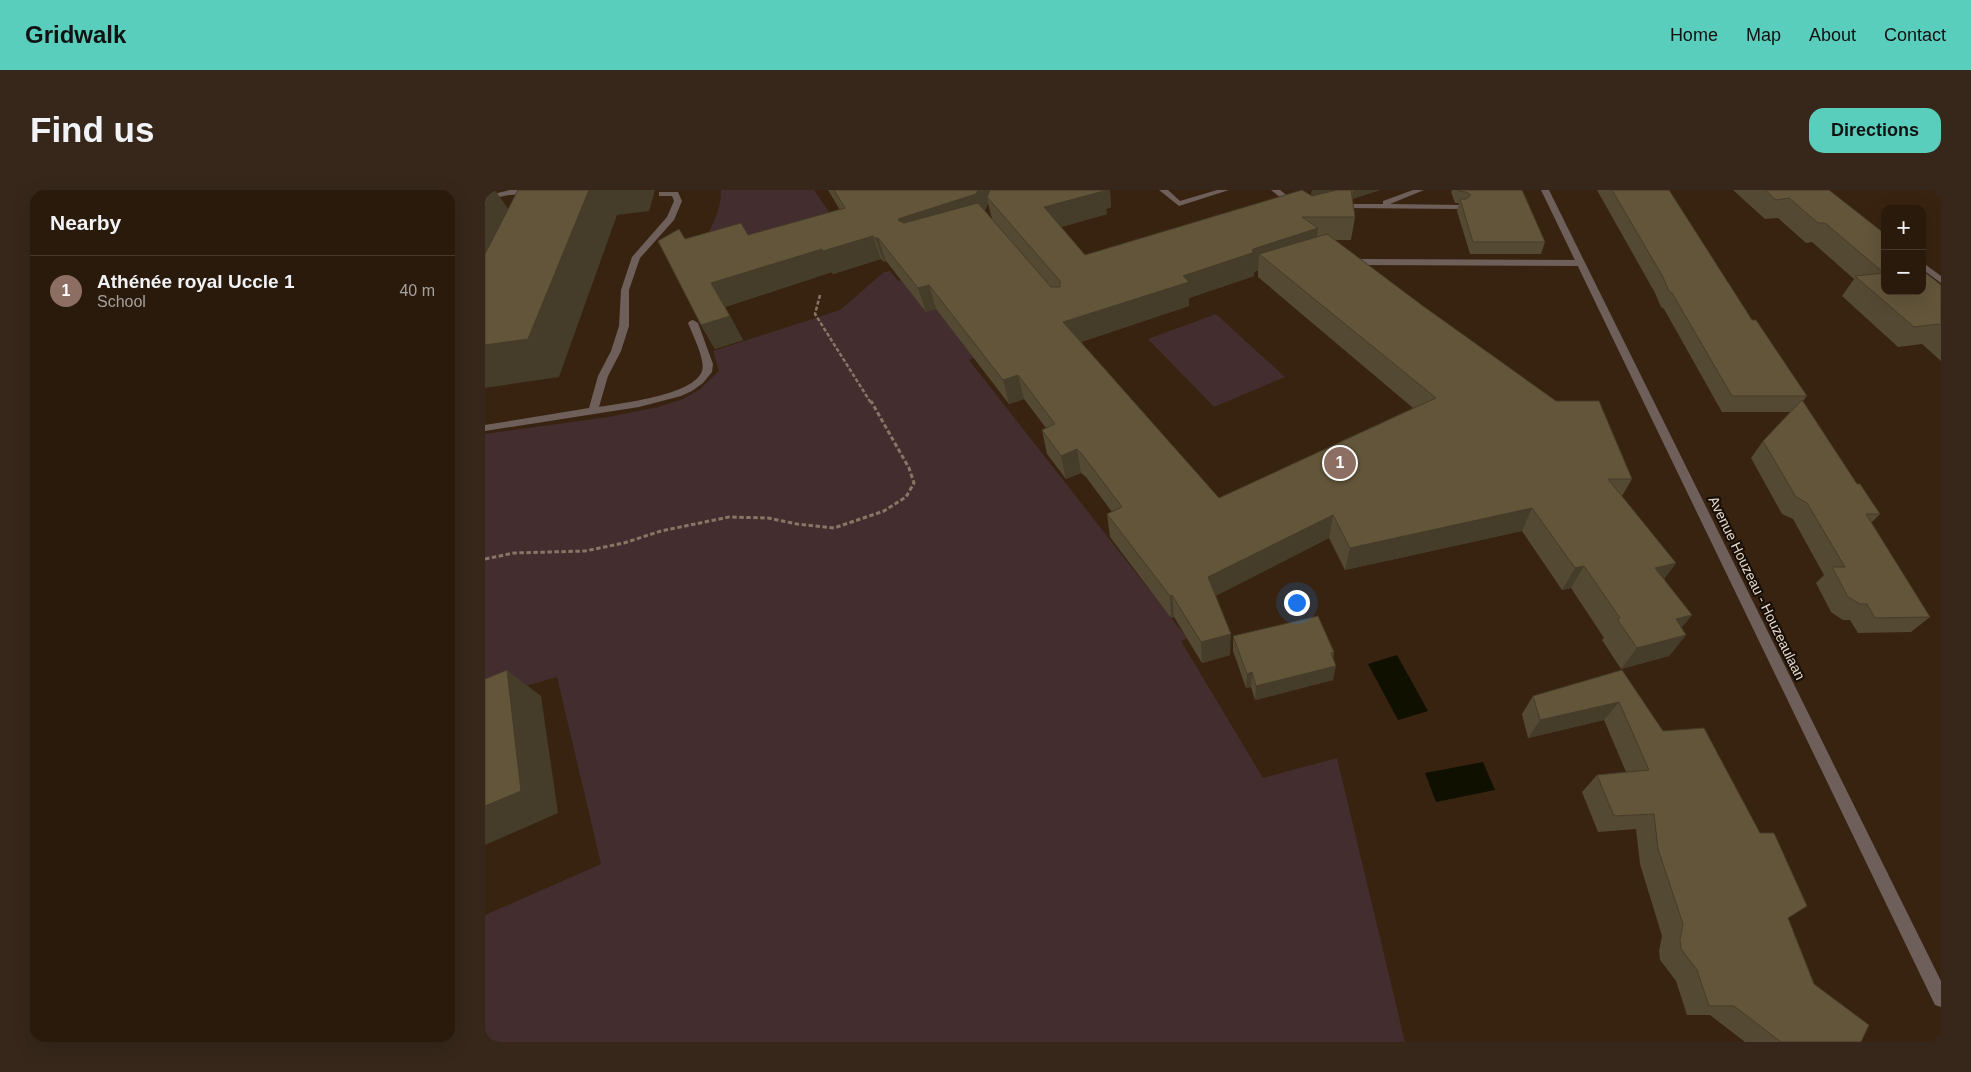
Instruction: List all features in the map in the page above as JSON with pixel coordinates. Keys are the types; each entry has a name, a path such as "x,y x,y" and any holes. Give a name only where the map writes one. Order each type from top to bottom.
{"street":[{"path":"1163,190 1179,204 1225,190"},
{"path":"1275,190 1302,211"},
{"path":"1377,206 1420,190"},
{"name":"Avenue Houzeau - Houzeaulaan","path":"1545,190 1941,1000"},
{"path":"485,198 498,194 524,191 543,193"},
{"path":"593,411 603,376 624,326 625,290 637,256 671,218 679,201 675,194 662,194"},
{"path":"1328,211 1347,206 1462,207"},
{"path":"1341,257 1362,262 1581,263"},
{"path":"1926,268 1938,276"},
{"path":"485,428 639,404 677,394 700,381 707,372 708,364 693,323"}],"path":[{"path":"485,560 514,553 585,552 624,543 661,531 729,517 768,518 797,524 834,528 883,511 906,497 914,483 909,468 880,416 815,314 820,295"}],"shaded area":[{"path":"721,190 814,190 834,219 770,236 703,242 716,217 720,204"},
{"path":"890,271 898,281 911,277 926,312 936,309 974,358 969,360 1187,638 1181,641 1263,778 1337,758 1405,1042 485,1042 485,915 601,864 557,677 485,698 485,434 608,417 658,407 683,399 700,389 719,371 713,351 840,310 884,272"},
{"path":"1216,314 1285,377 1214,407 1148,339"},
{"path":"1397,655 1428,711 1398,720 1368,664"},
{"path":"1483,762 1495,790 1436,802 1425,773"}],"building":[{"path":"485,190 489,190 485,210"},
{"path":"518,190 589,190 528,339 485,345 485,254"},
{"path":"834,190 978,190 976,194 898,219 904,223 978,203 1051,287 1060,287 1060,281 987,197 990,190 1104,190 1044,207 1085,255 1302,190 1312,196 1337,190 1351,190 1355,217 1302,217 1318,228 1253,249 1252,251 1255,252 1183,276 1189,282 1063,322 1219,498 1436,398 1259,254 1327,234 1423,306 1556,401 1599,401 1632,479 1608,479 1676,563 1655,568 1692,615 1676,619 1686,635 1637,648 1617,619 1620,618 1584,566 1575,568 1532,508 1350,548 1333,515 1208,577 1231,634 1201,642 1172,595 1170,596 1107,514 1122,507 1082,454 1077,449 1061,456 1042,430 1055,424 1018,375 1003,380 929,285 918,288 878,238 873,236 823,251 822,249 711,283 730,316 701,325 658,241 679,229 685,239 741,223 748,235 845,208"},
{"path":"1457,190 1522,190 1545,242 1473,242 1460,199 1466,199 1471,195"},
{"path":"1612,190 1669,190 1752,320 1756,320 1807,396 1732,396 1672,293 1669,291 1663,277"},
{"path":"1765,190 1829,190 1881,231 1881,270 1825,223 1818,223 1789,198 1776,200"},
{"path":"1881,273 1881,295 1926,295 1926,273 1941,285 1941,326 1939,324 1914,327 1855,276"},
{"path":"1802,400 1857,484 1860,484 1880,514 1866,514 1930,617 1875,618 1867,604 1860,604 1848,597 1832,567 1845,567 1807,503 1796,497 1763,441"},
{"path":"1318,616 1334,652 1331,653 1336,666 1256,686 1252,672 1247,674 1233,636"},
{"path":"507,670 521,791 485,806 485,679"},
{"path":"1622,670 1663,731 1704,728 1760,833 1774,833 1807,906 1788,918 1814,984 1869,1025 1861,1042 1781,1042 1734,1006 1709,1006 1697,970 1681,949 1680,940 1683,924 1658,849 1654,814 1614,816 1597,775 1649,770 1619,702 1540,720 1533,696"}],"place":[{"name":"Athénée royal Uccle 1","path":"1340,463"}]}
